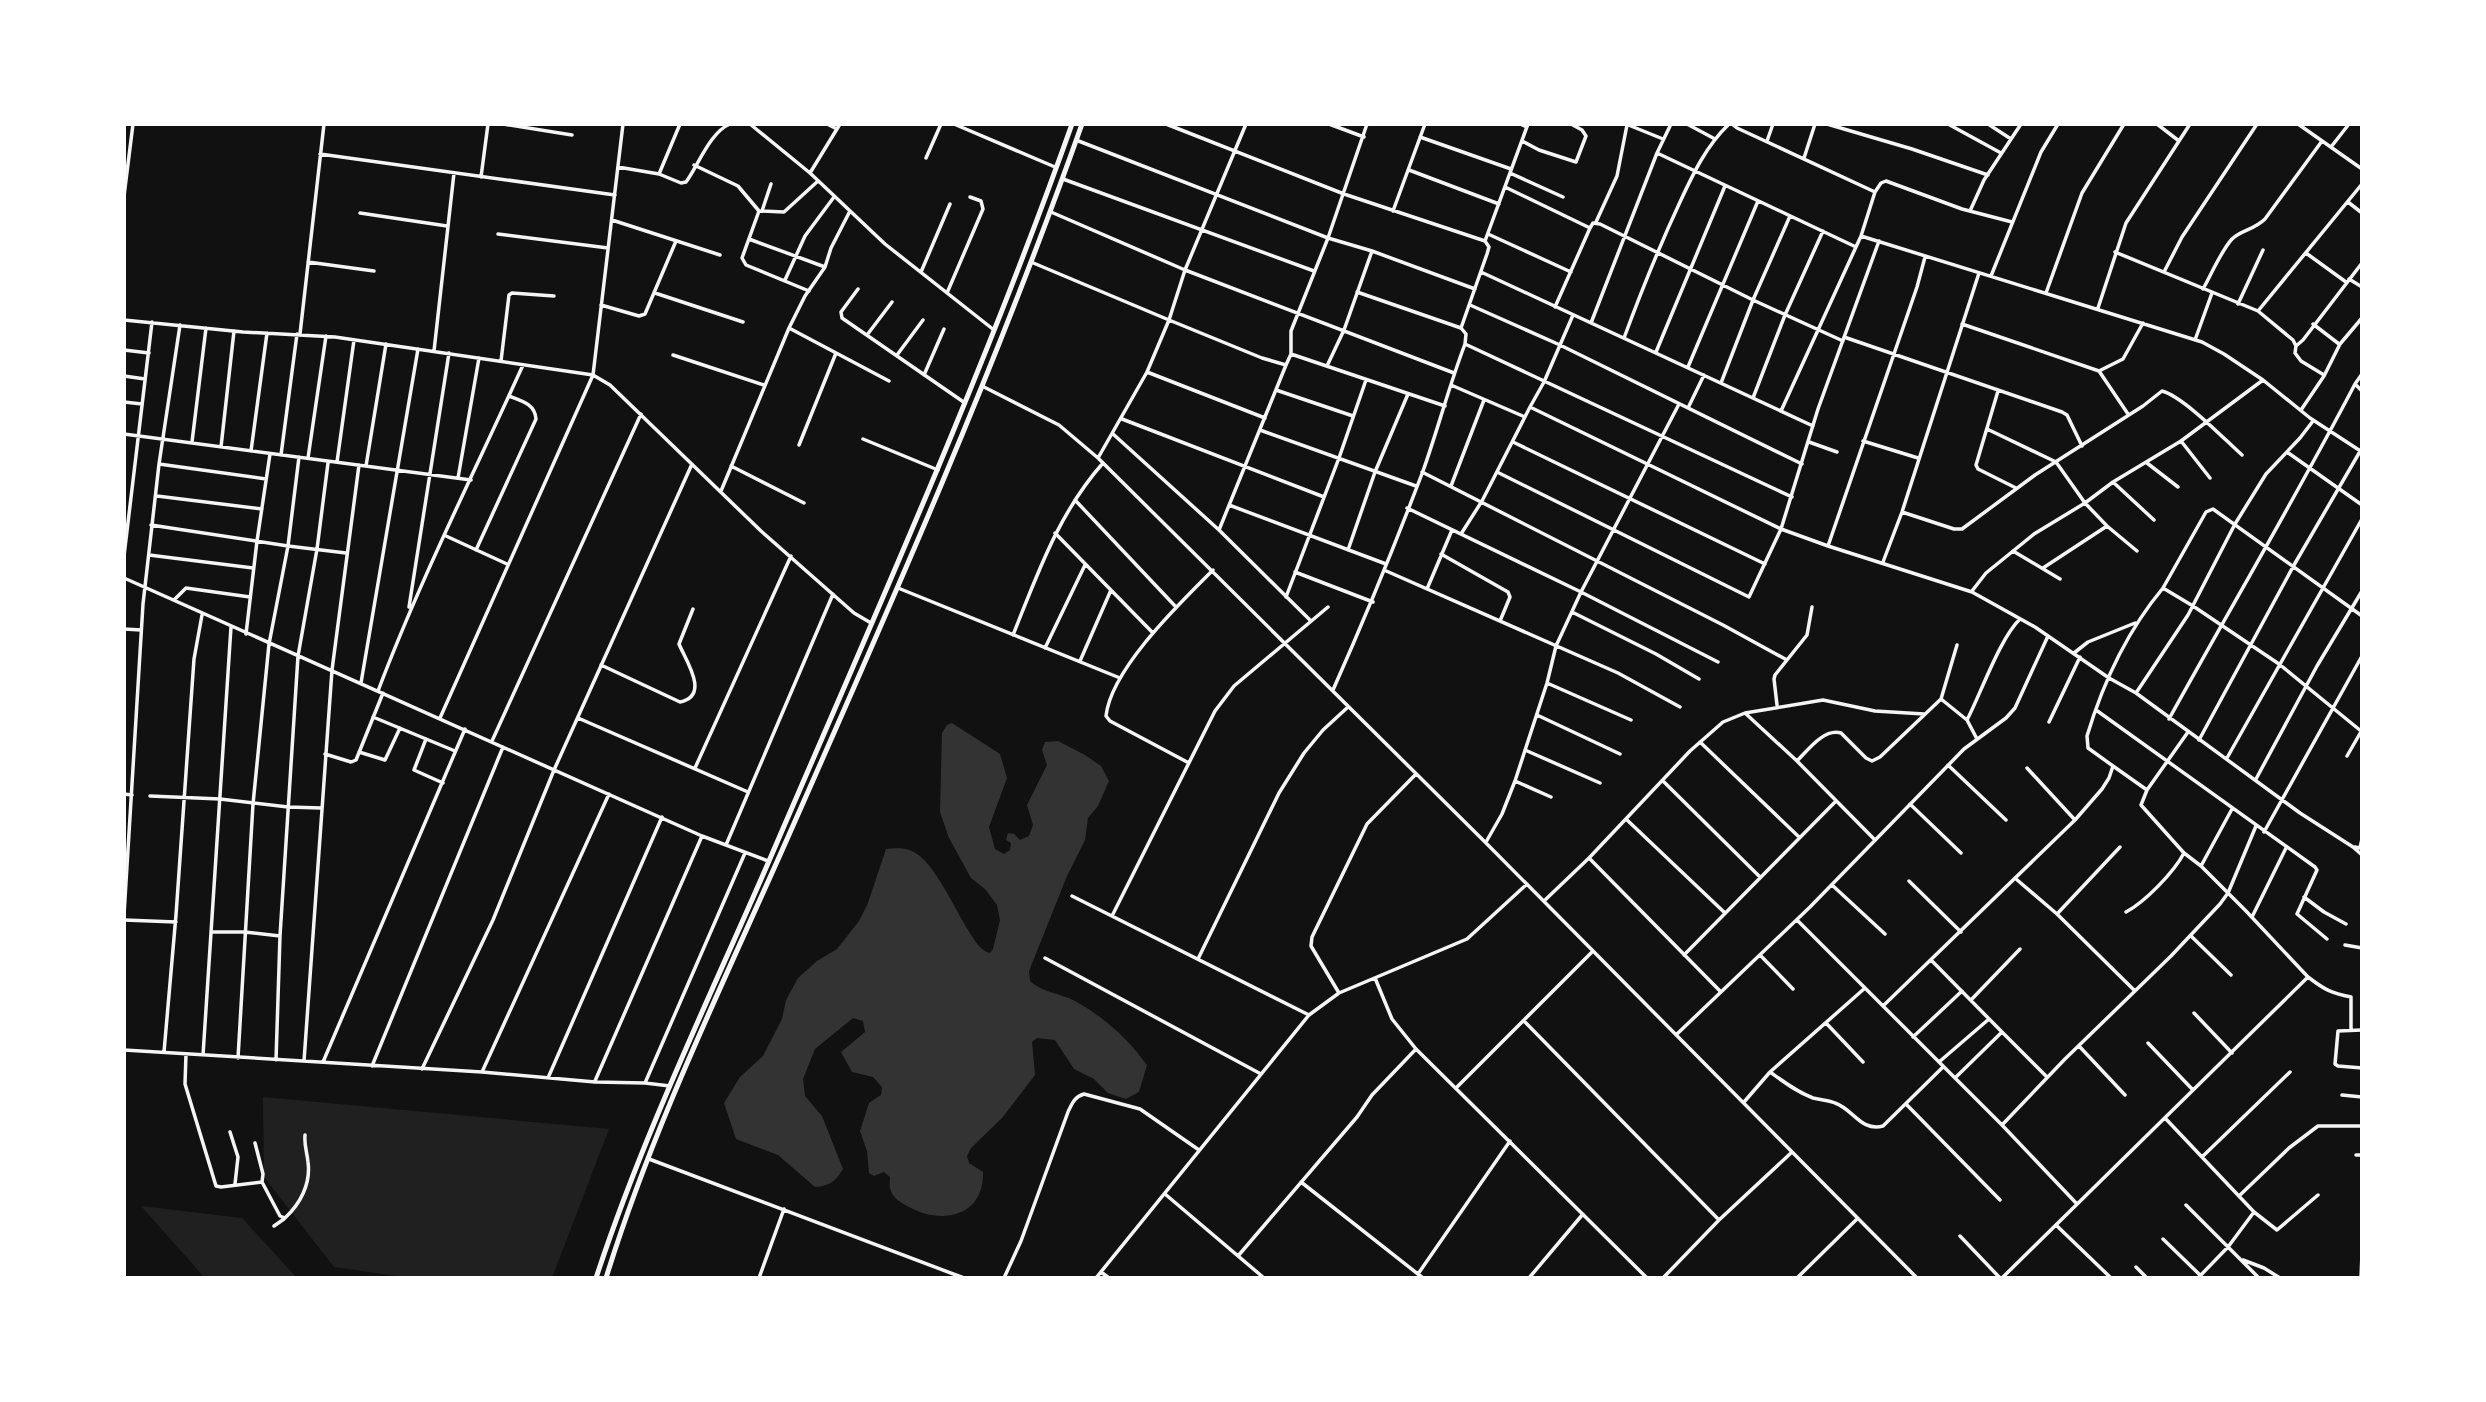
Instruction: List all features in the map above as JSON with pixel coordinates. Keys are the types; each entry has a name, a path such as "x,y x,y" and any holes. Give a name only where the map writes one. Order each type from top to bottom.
{"main road":[{"path":"596,1278 623,1200 670,1086 938,470 995,331 1072,124"},
{"path":"606,1278 675,1094 929,515 1051,212 1082,124"},
{"path":"921,511 929,515"},
{"path":"623,1200 632,1203"}],"street":[{"path":"124,196 133,124"},
{"path":"281,454 324,124"},
{"path":"481,177 488,124"},
{"path":"503,124 572,135"},
{"path":"440,718 593,375 623,124"},
{"path":"659,174 680,124"},
{"path":"618,167 686,182 694,165 723,128 730,124"},
{"path":"750,124 810,173 885,244 995,331"},
{"path":"810,173 838,127 827,124"},
{"path":"926,158 941,124"},
{"path":"954,124 1057,168"},
{"path":"1166,124 1344,194 1485,241 1489,247 1461,328"},
{"path":"1184,131 1186,124"},
{"path":"1098,458 1147,372 1169,320 1185,270 1246,124"},
{"path":"1329,124 1364,137"},
{"path":"1219,530 1291,354 1291,331 1328,238 1367,124"},
{"path":"1393,211 1424,124"},
{"path":"1485,241 1528,126 1520,124"},
{"path":"1522,141 1539,150 1576,162 1586,136 1582,130 1571,124"},
{"path":"1641,130 1644,124"},
{"path":"1591,323 1657,153 1671,124"},
{"path":"1687,124 1714,139"},
{"path":"1624,338 1656,253 1695,172 1714,139 1731,124 1875,192"},
{"path":"1767,141 1773,124"},
{"path":"1804,158 1815,124"},
{"path":"1827,124 1988,175"},
{"path":"1948,124 2001,153"},
{"path":"1988,124 2011,139"},
{"path":"1970,211 1988,175 2021,124"},
{"path":"1991,276 2040,152 2058,124"},
{"path":"2046,293 2082,192 2124,124"},
{"path":"2157,124 2179,141"},
{"path":"2098,308 2126,223 2190,124"},
{"path":"2164,272 2182,237 2257,124"},
{"path":"2298,124 2362,169"},
{"path":"2330,147 2349,124"},
{"path":"1555,307 1590,228 1595,223 1617,176 1627,125 1663,139"},
{"path":"1420,136 1511,171 1563,197"},
{"path":"1076,140 1328,238 1372,251 1475,289"},
{"path":"2203,289 2231,240 2243,232 2255,229 2265,219 2322,141"},
{"path":"1657,153 1856,247"},
{"path":"320,154 615,195"},
{"path":"694,165 738,186 761,211 784,212 818,181"},
{"path":"1409,170 1499,204"},
{"path":"433,351 454,173"},
{"path":"1063,179 1314,271"},
{"path":"1781,411 1861,236 1875,192 1881,183 1886,181 1970,211 2013,222"},
{"path":"771,184 742,258 743,262 809,291"},
{"path":"2258,312 2362,184"},
{"path":"1655,352 1725,186"},
{"path":"1505,187 1590,228"},
{"path":"785,280 805,236 834,197"},
{"path":"947,293 983,209 981,201 970,197"},
{"path":"1688,368 1758,201"},
{"path":"2348,202 2362,214"},
{"path":"921,272 950,204"},
{"path":"721,491 789,328 825,267 831,248 850,211"},
{"path":"1051,212 1185,270 1454,373"},
{"path":"360,213 447,226"},
{"path":"1721,383 1753,300 1790,216"},
{"path":"612,220 720,255"},
{"path":"1595,223 1818,330 2067,415 2082,446"},
{"path":"1753,398 1785,315 1823,231"},
{"path":"498,234 608,248"},
{"path":"1488,234 1570,272"},
{"path":"1861,236 2195,340 2224,354 2263,380 2310,418 2361,450 2294,565 2199,740"},
{"path":"749,239 825,267"},
{"path":"601,305 639,316 645,314 676,241"},
{"path":"1497,472 1747,597 1752,592 1781,529 1843,339 1879,241"},
{"path":"2238,304 2263,250"},
{"path":"1327,366 1372,251"},
{"path":"2115,252 2258,312 2292,340 2296,346 2295,354 2301,361 2324,376"},
{"path":"2306,253 2362,287"},
{"path":"1828,546 1917,287 1925,256"},
{"path":"308,262 374,271"},
{"path":"1031,262 1262,358 1286,365"},
{"path":"2296,346 2362,263"},
{"path":"1481,272 1814,427"},
{"path":"1883,562 1902,512 1979,273"},
{"path":"858,289 841,315 965,403"},
{"path":"1333,691 1373,602 1422,472 1466,334 1461,328 1357,292"},
{"path":"655,293 743,322"},
{"path":"2195,340 2212,293"},
{"path":"501,361 509,295 554,296"},
{"path":"867,335 892,302"},
{"path":"1470,304 1560,345 1802,464"},
{"path":"1461,534 1482,501 1545,382 1573,315"},
{"path":"2301,410 2324,376 2340,344 2362,318"},
{"path":"124,320 234,331 326,336 593,375 610,385 854,613 873,624"},
{"path":"896,355 923,320"},
{"path":"124,556 152,322"},
{"path":"2099,371 2123,359 2143,323"},
{"path":"1962,324 2099,371 2128,414"},
{"path":"2313,324 2340,344"},
{"path":"176,922 124,918 141,631 151,524 180,325"},
{"path":"192,442 206,328"},
{"path":"789,328 889,381"},
{"path":"924,375 944,329"},
{"path":"221,447 234,331"},
{"path":"251,451 267,333"},
{"path":"308,458 326,336"},
{"path":"337,462 354,340"},
{"path":"366,466 386,344"},
{"path":"1465,344 1792,497"},
{"path":"361,683 418,349"},
{"path":"124,350 149,353"},
{"path":"408,612 449,353"},
{"path":"799,445 836,353"},
{"path":"1291,354 1444,406"},
{"path":"673,355 764,385"},
{"path":"458,478 479,358"},
{"path":"378,691 408,612 446,536 523,365"},
{"path":"1147,372 1265,418"},
{"path":"2169,719 2362,373"},
{"path":"1688,408 1704,375"},
{"path":"124,376 145,379"},
{"path":"1286,597 1366,380"},
{"path":"1972,592 1973,587 1986,573 2034,534 2181,441 2263,380"},
{"path":"2355,384 2362,391"},
{"path":"1451,385 1525,417"},
{"path":"982,386 1059,425 1098,458 1677,1034 1791,1153 1917,1278"},
{"path":"1276,390 1353,416"},
{"path":"1998,390 1976,465 1978,469 2016,488"},
{"path":"1902,512 1954,529 1962,528 2016,488 2143,406 2159,392 2165,391 2206,422 2242,455"},
{"path":"1348,550 1408,394"},
{"path":"476,550 536,419 536,411 531,405 509,396"},
{"path":"1451,486 1484,400"},
{"path":"124,402 142,404"},
{"path":"1485,842 1503,814 1515,781 1547,683 1556,646 1581,592 1679,404"},
{"path":"1530,407 1781,529 1972,592 2048,636 2136,693 2362,855"},
{"path":"492,741 641,414"},
{"path":"2136,693 2193,606 2235,524 2266,474 2287,452 2310,418"},
{"path":"1122,419 1324,497"},
{"path":"1987,429 2056,462 2085,502 2107,526 2137,551"},
{"path":"1260,430 1416,486"},
{"path":"124,434 471,480"},
{"path":"1113,434 1219,530 1311,621"},
{"path":"863,439 938,470"},
{"path":"1863,441 1918,458"},
{"path":"2181,441 2210,478"},
{"path":"1513,442 1765,564"},
{"path":"1809,442 1837,452"},
{"path":"2287,452 2362,505"},
{"path":"246,634 270,454"},
{"path":"238,1058 253,804 269,644 288,546 299,457"},
{"path":"276,1060 280,936 298,656 317,550 328,463"},
{"path":"1013,635 1055,533 1083,485 1103,463"},
{"path":"2147,463 2178,488"},
{"path":"159,464 266,479"},
{"path":"422,1069 493,920 554,770 692,464"},
{"path":"304,1061 332,670 359,465"},
{"path":"731,466 804,503"},
{"path":"1422,472 1787,660"},
{"path":"2113,482 2154,520"},
{"path":"156,496 262,509"},
{"path":"1075,500 1175,607"},
{"path":"1229,505 1387,564"},
{"path":"1407,508 1718,662"},
{"path":"2147,790 2088,748 2087,736 2125,641 2163,588 2207,512 2213,509 2362,616"},
{"path":"2227,759 2278,664 2362,519"},
{"path":"151,524 288,546 346,552"},
{"path":"2043,568 2107,526"},
{"path":"1427,589 1452,530"},
{"path":"1055,533 1153,633"},
{"path":"446,536 507,564"},
{"path":"2012,551 2060,579"},
{"path":"1441,554 1508,592 1510,597 1500,621"},
{"path":"149,555 253,568"},
{"path":"695,768 791,556"},
{"path":"1045,648 1085,565"},
{"path":"1189,763 1110,721 1106,716 1120,678 1175,607 1213,570"},
{"path":"1384,570 1618,673 1680,707"},
{"path":"1295,572 1373,602"},
{"path":"124,578 702,836 768,861"},
{"path":"173,600 186,588 250,597"},
{"path":"898,588 1120,678"},
{"path":"2163,588 2250,644 2362,730 2347,756"},
{"path":"1080,662 1111,590"},
{"path":"2256,779 2361,592"},
{"path":"2361,592 2362,601"},
{"path":"726,845 833,594"},
{"path":"1112,916 1215,711 1234,686 1328,607"},
{"path":"1777,706 1774,679 1807,635 1811,607"},
{"path":"601,665 680,702 687,701 695,682 693,670 679,644 693,609"},
{"path":"1572,612 1699,679"},
{"path":"164,1052 194,659 202,614"},
{"path":"1967,720 2018,618"},
{"path":"2074,653 2088,642 2137,622"},
{"path":"203,1055 231,627"},
{"path":"124,629 141,631"},
{"path":"1677,1034 1832,886 1948,765 2006,718 2015,708 2048,636"},
{"path":"1797,761 1828,733 1835,731 1866,758 1872,761 1880,757 1941,699 1957,645"},
{"path":"2264,832 2362,656"},
{"path":"2049,722 2080,657"},
{"path":"1547,683 1631,720"},
{"path":"325,754 354,762 383,693"},
{"path":"1941,699 1967,720 1977,739"},
{"path":"1544,901 1700,742 1723,722 1745,713 1823,700 1875,711 1924,714"},
{"path":"1198,959 1279,793 1304,753 1348,706"},
{"path":"2096,710 2317,870 2297,914 2327,939"},
{"path":"1745,713 1875,840"},
{"path":"1537,715 1620,754"},
{"path":"373,717 455,751"},
{"path":"578,718 748,792"},
{"path":"359,752 385,760 400,728"},
{"path":"323,1062 465,729"},
{"path":"2188,732 2147,790 2141,805 2184,853 2201,866 2308,977 2326,991 2351,997 2351,1029"},
{"path":"426,739 414,771 443,783"},
{"path":"1700,742 1799,837"},
{"path":"372,1066 503,747"},
{"path":"1525,750 1600,783"},
{"path":"1948,765 2006,820"},
{"path":"1883,1006 2075,820 2102,789 2113,766"},
{"path":"2027,768 2075,820"},
{"path":"1339,993 1311,946 1312,937 1367,824 1416,774"},
{"path":"1515,781 1551,797"},
{"path":"1663,781 1760,877"},
{"path":"124,794 132,795"},
{"path":"482,1072 609,794"},
{"path":"150,796 321,808"},
{"path":"1684,955 1836,800"},
{"path":"1910,804 1961,853"},
{"path":"2201,866 2232,808"},
{"path":"548,1079 662,817"},
{"path":"1626,819 1725,913"},
{"path":"2002,1125 2047,1077 2191,936 2228,893 2256,826"},
{"path":"595,1082 702,836"},
{"path":"2353,846 2361,848 2362,839"},
{"path":"2057,914 2120,847"},
{"path":"2252,918 2286,848"},
{"path":"645,1083 745,853"},
{"path":"2126,912 2134,908 2172,870 2184,853"},
{"path":"1589,858 1720,991"},
{"path":"2016,879 2057,914 2135,991"},
{"path":"1909,881 1961,932"},
{"path":"1096,1278 1309,1015 1339,993 1467,939 1527,884"},
{"path":"1832,886 1885,934"},
{"path":"1072,896 1309,1015"},
{"path":"2304,897 2346,924"},
{"path":"1797,920 2077,1204"},
{"path":"211,932 280,936"},
{"path":"2191,936 2231,975"},
{"path":"2345,945 2362,948"},
{"path":"1971,1000 2020,949"},
{"path":"1456,1088 1593,951"},
{"path":"1760,955 1793,989"},
{"path":"1045,958 1261,1074"},
{"path":"1931,960 2047,1077"},
{"path":"1960,1237 2001,1278 2308,977"},
{"path":"1374,978 1392,1018 1416,1049 1647,1278"},
{"path":"1744,1102 1770,1072 1865,988"},
{"path":"1913,1037 1962,991"},
{"path":"2194,1013 2232,1052"},
{"path":"1939,1062 1989,1019"},
{"path":"1524,1021 1719,1220"},
{"path":"1826,1023 1863,1062"},
{"path":"2362,1030 2338,1031 2335,1064 2362,1068"},
{"path":"1955,1079 2002,1032"},
{"path":"2148,1043 2193,1090"},
{"path":"2079,1046 2125,1095"},
{"path":"1238,1256 1357,1117 1372,1095 1416,1049"},
{"path":"124,1050 670,1086"},
{"path":"186,1054 185,1084 213,1182 221,1188 262,1182"},
{"path":"1770,1072 1793,1089 1816,1099 1838,1103 1866,1126 1874,1128 1883,1126 1943,1067"},
{"path":"2202,1157 2290,1072"},
{"path":"1004,1278 1021,1241 1074,1098 1084,1094 1140,1109 1199,1150"},
{"path":"2342,1095 2362,1097"},
{"path":"1906,1104 2000,1200"},
{"path":"2165,1118 2254,1212 2277,1230 2318,1195"},
{"path":"2239,1196 2289,1148 2318,1126 2362,1126"},
{"path":"230,1132 238,1157 235,1185"},
{"path":"274,1226 297,1206 306,1188 309,1170 304,1148 305,1135"},
{"path":"1418,1274 1510,1141"},
{"path":"255,1143 263,1174 262,1182 284,1219"},
{"path":"1663,1278 1719,1220 1791,1153"},
{"path":"649,1159 964,1278"},
{"path":"1301,1182 1423,1278"},
{"path":"1165,1194 1264,1278"},
{"path":"2186,1205 2259,1278"},
{"path":"759,1278 784,1209"},
{"path":"2163,1239 2199,1276 2228,1247 2254,1212"},
{"path":"1529,1278 1583,1214"},
{"path":"1797,1278 1857,1219"},
{"path":"2056,1225 2111,1278"},
{"path":"2361,1278 2362,1254"},
{"path":"2241,1260 2264,1268 2280,1278"},
{"path":"2136,1267 2147,1278"},
{"path":"1101,1272 1109,1278"}],"shaded area":[{"path":"952,723 1000,754 1007,778 989,827 995,849 1004,854 1010,850 1011,843 1006,840 1008,833 1014,834 1020,840 1029,836 1033,825 1027,805 1047,765 1042,750 1045,742 1058,741 1101,766 1109,781 1098,806 1088,818 1085,840 1067,876 1029,971 1030,981 1040,988 1075,1001 1096,1014 1123,1037 1147,1065 1139,1092 1126,1099 1108,1093 1094,1079 1074,1069 1055,1040 1037,1038 1032,1042 1035,1075 1002,1118 971,1148 967,1156 969,1163 983,1172 976,1199 969,1208 947,1216 922,1213 906,1205 897,1200 891,1192 890,1177 884,1172 874,1176 869,1173 867,1151 860,1131 869,1103 881,1095 882,1087 873,1077 852,1072 841,1052 865,1032 863,1021 853,1018 815,1049 803,1079 805,1096 822,1116 843,1169 831,1182 815,1187 778,1155 736,1139 724,1103 740,1077 763,1056 782,1019 786,1000 798,978 817,961 837,949 859,921 868,903 886,849 910,850 924,859 978,944 990,953 993,949 1000,920 997,905 985,889 971,878 949,838 940,812 942,733 947,725"},
{"path":"263,1097 609,1129 552,1278 410,1278 334,1267 264,1177"},
{"path":"141,1206 242,1218 297,1278 205,1278"}]}
